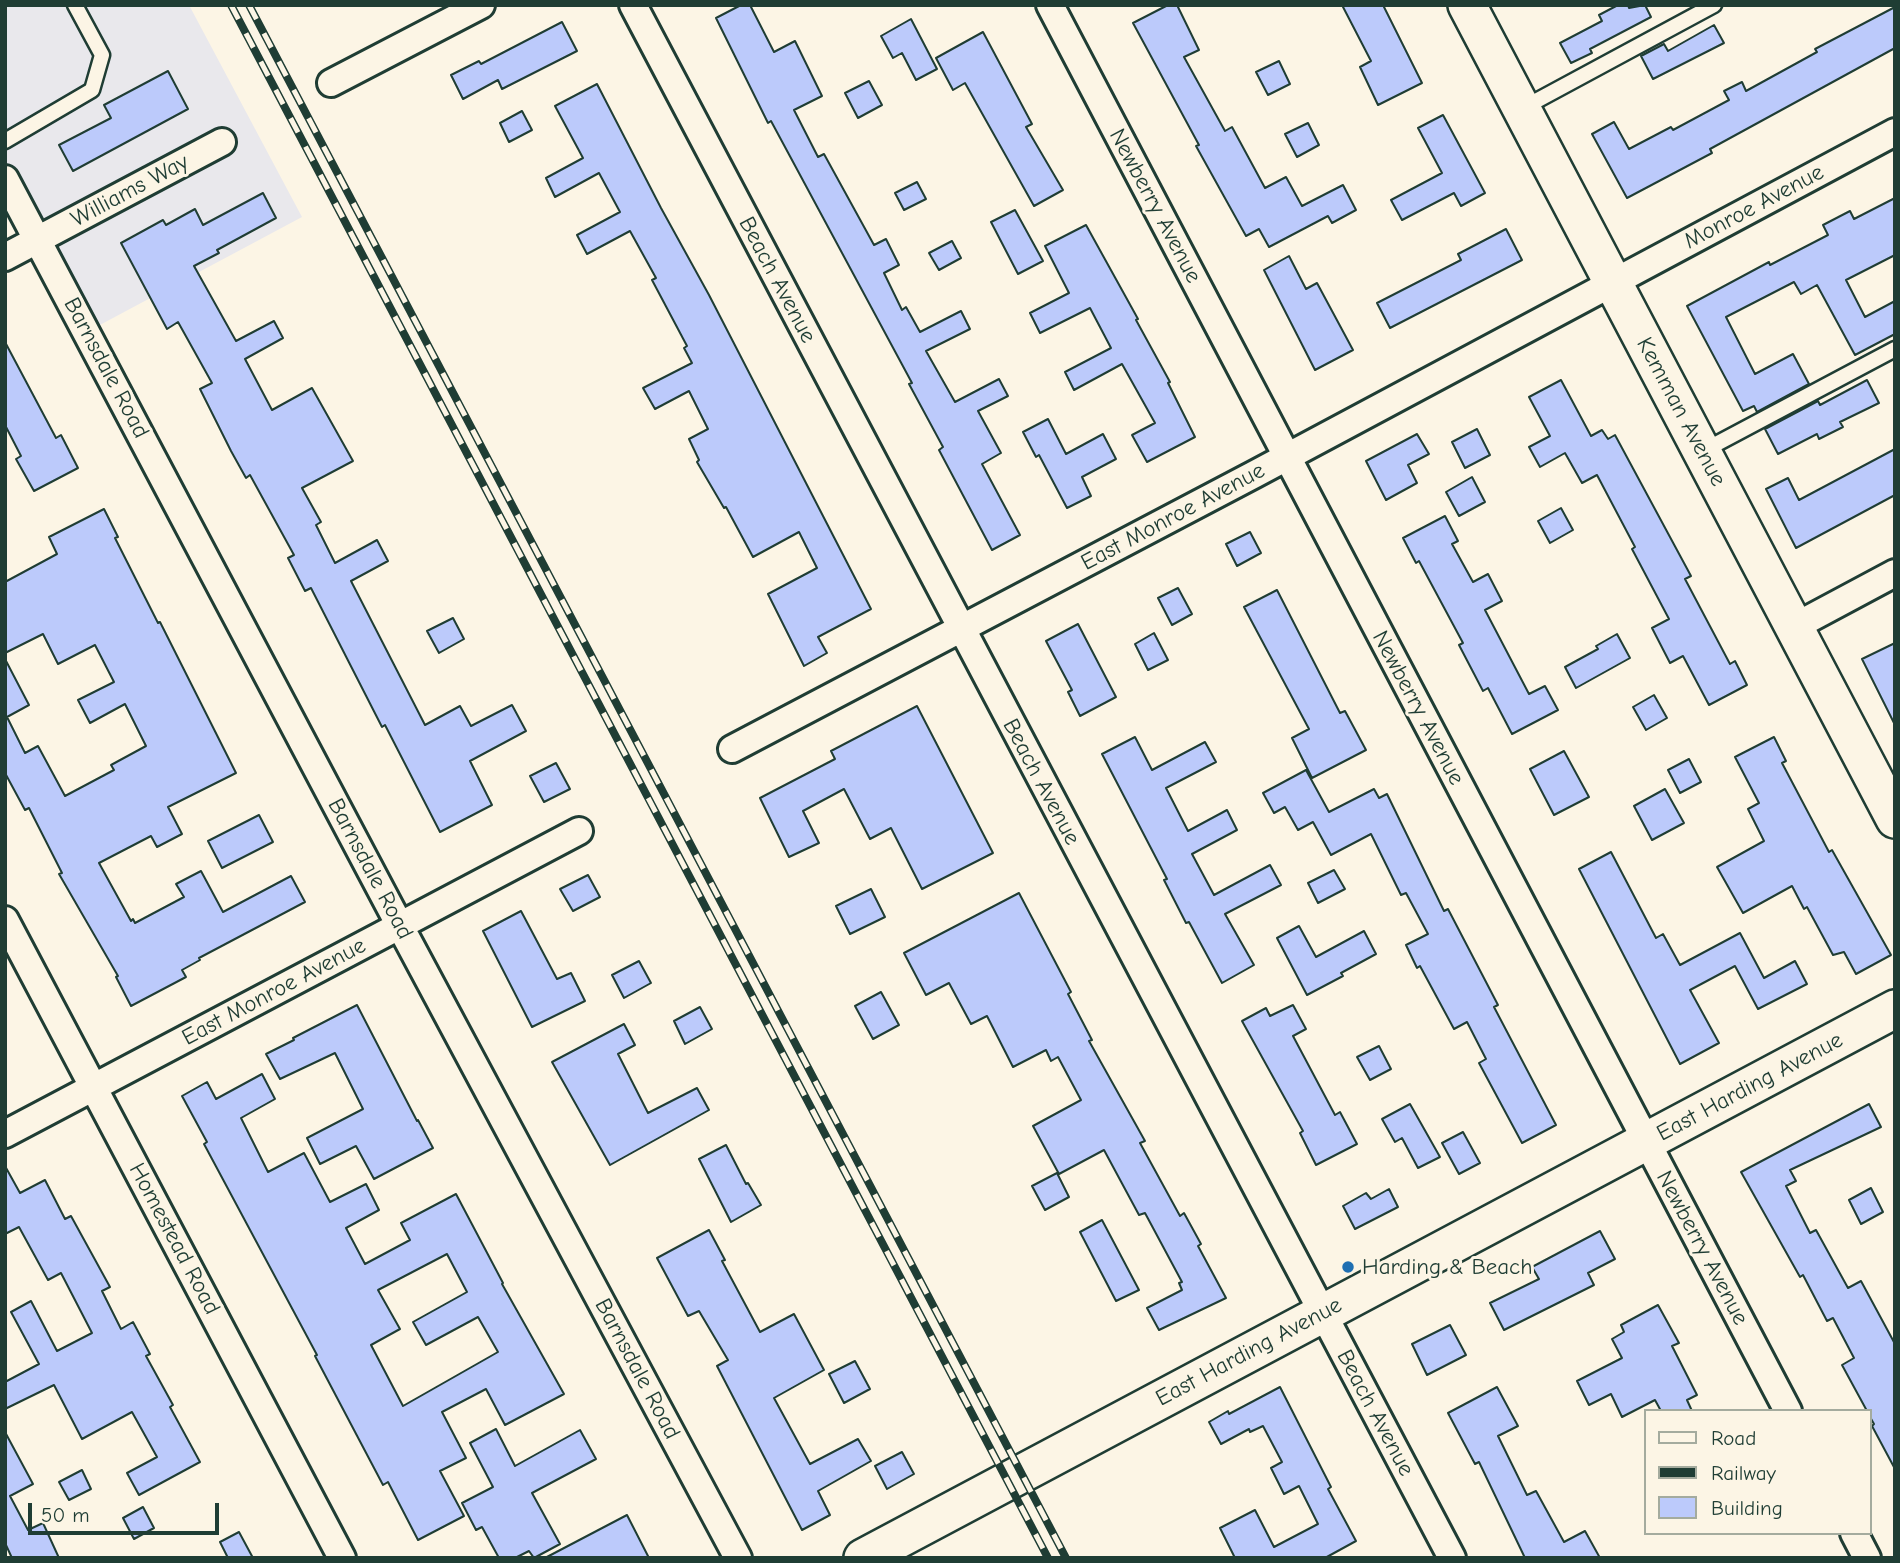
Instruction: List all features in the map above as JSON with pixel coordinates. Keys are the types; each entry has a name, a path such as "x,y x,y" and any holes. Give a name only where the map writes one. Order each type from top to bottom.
{"street":[{"path":"331,83 481,5"},
{"name":"Beach Avenue","path":"633,5 1452,1558"},
{"name":"Newberry Avenue","path":"1050,5 1787,1409"},
{"name":"Kemman Avenue","path":"1467,5 1794,627 1891,802"},
{"name":"Monroe Avenue","path":"1613,282 1895,132"},
{"name":"Williams Way","path":"5,257 222,142"},
{"name":"Barnsdale Road","path":"5,179 738,1558"},
{"name":"East Monroe Avenue","path":"732,749 1613,282"},
{"path":"1794,627 1895,573"},
{"name":"East Monroe Avenue","path":"5,1134 579,831"},
{"name":"Homestead Road","path":"5,920 342,1558"},
{"name":"East Harding Avenue","path":"863,1558 1895,1009"},
{"path":"1855,1535 1867,1558"}],"lane":[{"path":"5,141 92,90 102,55 75,5"},
{"path":"1522,108 1714,5"},
{"path":"1702,452 1895,349"}],"shaded area":[{"path":"5,5 189,5 302,217 83,334 17,211 5,217"}],"building":[{"path":"741,5 750,5 774,52 795,41 822,96 794,110 818,157 824,154 874,245 886,239 899,265 884,273 902,310 906,307 920,332 961,311 970,329 926,351 955,402 999,379 1008,396 978,411 1001,453 982,464 1020,535 992,550 939,450 943,447 909,384 912,383 771,121 768,123 716,18"},
{"path":"1168,5 1177,5 1199,50 1184,57 1225,131 1232,127 1265,188 1286,177 1302,206 1343,185 1356,210 1332,223 1328,216 1269,247 1259,229 1246,236 1133,23"},
{"path":"1342,5 1383,5 1422,83 1378,105 1360,67 1371,61"},
{"path":"1618,5 1628,5 1629,8 1645,5 1651,17 1590,49 1592,53 1571,63 1560,43 1602,21 1599,15"},
{"path":"1895,7 1895,48 1710,149 1712,153 1627,198 1592,134 1614,122 1629,149 1671,127 1673,130 1729,100 1724,91 1742,82 1746,91 1817,52 1815,49"},
{"path":"911,19 937,69 916,80 902,53 893,58 881,36"},
{"path":"562,22 577,51 502,89 498,80 463,99 451,75 479,61 481,64"},
{"path":"1714,25 1724,43 1653,79 1641,56 1664,44 1668,51"},
{"path":"983,32 1032,124 1026,127 1063,190 1034,206 965,83 953,90 936,58"},
{"path":"1279,61 1290,84 1268,95 1256,72"},
{"path":"168,71 188,109 73,171 59,145 111,118 104,105"},
{"path":"869,81 882,105 858,118 845,93"},
{"path":"597,84 871,609 818,637 827,653 804,666 768,594 817,568 799,532 753,557 726,507 724,508 697,462 699,460 689,439 708,429 689,391 655,409 643,388 692,363 684,348 687,346 652,280 656,278 630,231 587,254 577,235 620,212 599,173 555,197 546,178 583,158 555,106"},
{"path":"522,111 532,130 509,142 500,123"},
{"path":"1443,115 1485,193 1461,206 1454,193 1402,220 1391,200 1442,173 1418,128"},
{"path":"1308,123 1319,145 1297,157 1285,134"},
{"path":"917,182 926,199 904,210 895,193"},
{"path":"263,193 276,218 217,250 219,253 194,266 236,341 274,321 283,338 245,359 272,410 312,388 353,461 302,488 321,522 316,525 335,563 377,540 388,561 351,581 425,725 460,706 471,726 512,705 526,731 470,761 492,805 440,832 385,725 382,727 311,588 305,591 288,558 294,555 250,475 246,478 231,451 200,389 212,383 178,322 167,329 121,243 163,220 166,225 195,209 203,225"},
{"path":"1895,198 1895,255 1846,280 1865,317 1895,301 1895,334 1855,355 1817,285 1801,294 1794,282 1726,317 1755,374 1793,354 1809,384 1757,412 1754,406 1743,411 1687,306 1769,262 1770,265 1828,235 1823,225 1850,211 1854,219"},
{"path":"1015,210 1043,261 1018,274 991,222"},
{"path":"1086,225 1138,319 1136,320 1170,382 1168,383 1195,437 1147,462 1132,435 1155,423 1122,364 1074,390 1065,372 1111,348 1090,308 1040,333 1030,313 1069,293 1045,246"},
{"path":"1506,229 1522,260 1390,328 1377,303 1461,260 1458,254"},
{"path":"952,241 961,258 939,270 929,253"},
{"path":"1289,256 1306,289 1317,283 1353,350 1315,370 1264,270"},
{"path":"5,342 56,438 61,435 78,468 34,491 16,459 21,456 5,425"},
{"path":"1561,380 1591,436 1602,430 1608,439 1615,435 1691,576 1685,579 1730,664 1735,661 1747,685 1709,705 1683,656 1670,663 1652,628 1669,619 1597,475 1582,483 1565,453 1540,467 1529,447 1550,436 1529,397"},
{"path":"1867,380 1879,403 1840,422 1843,427 1819,439 1817,434 1778,454 1765,429 1818,401 1820,405"},
{"path":"1048,419 1066,454 1103,434 1116,459 1082,477 1091,496 1067,508 1039,455 1036,457 1023,432"},
{"path":"1477,429 1490,455 1465,468 1452,442"},
{"path":"1417,434 1429,454 1408,465 1417,483 1386,500 1366,461"},
{"path":"1895,449 1895,495 1796,548 1766,489 1788,478 1799,500"},
{"path":"1472,477 1485,502 1459,516 1446,492"},
{"path":"1561,508 1573,530 1550,543 1538,521"},
{"path":"104,509 118,537 115,538 236,773 168,807 182,834 157,847 151,836 99,863 131,921 133,919 135,923 184,897 176,884 201,871 223,912 291,876 305,902 199,958 200,960 182,970 186,977 131,1006 116,977 118,976 59,874 62,873 29,808 25,810 5,773 5,659 29,705 7,717 25,753 38,746 65,796 114,770 111,765 146,746 125,704 90,723 78,700 114,682 95,645 58,664 43,634 5,653 5,582 57,554 49,537"},
{"path":"1445,516 1458,541 1452,544 1473,582 1488,574 1502,601 1485,610 1529,694 1545,686 1558,710 1512,734 1488,688 1483,691 1459,645 1463,643 1419,561 1416,563 1403,538"},
{"path":"1250,532 1261,553 1237,566 1226,544"},
{"path":"1178,588 1192,614 1172,625 1158,598"},
{"path":"1277,590 1340,713 1345,711 1366,750 1312,778 1292,738 1309,729 1244,607"},
{"path":"453,618 464,639 439,653 427,631"},
{"path":"1078,624 1116,697 1080,716 1068,692 1072,690 1046,641"},
{"path":"1154,633 1168,660 1148,670 1135,644"},
{"path":"1617,634 1630,658 1576,688 1565,667 1598,649 1596,646"},
{"path":"1895,643 1895,725 1862,659"},
{"path":"1654,695 1667,718 1646,730 1633,707"},
{"path":"917,706 993,853 922,889 891,828 870,839 844,789 803,811 819,843 789,857 760,798 835,759 831,751"},
{"path":"1135,737 1152,770 1205,742 1216,762 1166,788 1188,831 1227,810 1237,830 1192,854 1214,895 1270,865 1281,885 1225,914 1254,965 1222,983 1189,922 1186,923 1164,880 1167,879 1102,754"},
{"path":"1774,737 1786,761 1782,763 1829,852 1832,850 1891,955 1856,974 1844,952 1833,955 1807,907 1804,909 1792,886 1743,913 1717,867 1764,841 1748,809 1759,803 1735,757"},
{"path":"1564,751 1589,797 1554,815 1530,769"},
{"path":"1689,759 1701,782 1680,793 1668,770"},
{"path":"556,763 570,789 544,802 530,776"},
{"path":"1306,770 1329,812 1374,789 1379,798 1387,794 1444,911 1448,909 1498,1005 1494,1007 1556,1125 1522,1143 1479,1063 1486,1059 1467,1022 1454,1029 1420,966 1417,968 1406,945 1428,934 1406,893 1401,895 1371,834 1331,855 1313,822 1298,830 1285,807 1274,813 1263,793"},
{"path":"1665,789 1684,823 1652,840 1634,806"},
{"path":"259,815 273,842 222,868 208,841"},
{"path":"1611,852 1656,938 1663,934 1680,965 1740,933 1764,978 1795,961 1807,984 1758,1009 1735,966 1690,990 1719,1043 1680,1064 1579,869"},
{"path":"1334,870 1345,889 1318,903 1308,883"},
{"path":"588,875 600,897 573,911 560,889"},
{"path":"871,889 885,917 850,934 836,906"},
{"path":"1019,893 1071,992 1068,994 1092,1040 1089,1041 1145,1141 1140,1143 1180,1216 1184,1213 1226,1298 1159,1330 1147,1308 1182,1290 1179,1283 1182,1282 1145,1213 1139,1215 1104,1150 1059,1174 1033,1126 1081,1100 1058,1057 1051,1061 1046,1050 1013,1067 987,1016 971,1024 949,983 926,995 904,953"},
{"path":"521,911 557,979 571,973 585,1001 532,1027 483,931"},
{"path":"1299,926 1316,957 1364,931 1376,954 1307,995 1277,938"},
{"path":"639,961 651,983 624,998 612,975"},
{"path":"881,992 899,1025 873,1039 855,1006"},
{"path":"357,1005 433,1148 374,1179 356,1146 320,1164 307,1138 363,1109 335,1053 280,1079 266,1054"},
{"path":"1293,1005 1306,1029 1293,1036 1335,1115 1340,1112 1357,1144 1316,1165 1300,1133 1303,1131 1242,1021 1266,1008 1270,1016"},
{"path":"700,1007 712,1029 685,1044 674,1021"},
{"path":"624,1024 635,1045 618,1054 648,1113 697,1088 709,1110 610,1165 552,1062"},
{"path":"1379,1046 1391,1069 1370,1080 1357,1057"},
{"path":"262,1074 275,1099 241,1118 268,1172 304,1153 330,1202 366,1184 379,1210 346,1228 365,1264 410,1240 401,1223 456,1194 502,1284 564,1394 505,1425 486,1389 442,1412 466,1458 440,1471 464,1516 418,1540 388,1482 383,1485 204,1144 207,1142 182,1096 207,1082 216,1099","holes":["447,1254 467,1292 413,1322 426,1345 478,1317 498,1352 403,1406 371,1345 400,1329 378,1290"]},
{"path":"1410,1104 1440,1157 1418,1168 1402,1138 1395,1142 1382,1119"},
{"path":"1869,1104 1881,1127 1790,1170 1796,1181 1786,1186 1810,1233 1816,1230 1848,1288 1861,1281 1895,1344 1895,1469 1872,1426 1872,1409 1866,1409 1842,1365 1854,1358 1833,1318 1827,1321 1803,1275 1800,1277 1741,1172"},
{"path":"1463,1132 1480,1163 1459,1174 1442,1143"},
{"path":"726,1145 746,1184 748,1183 761,1205 731,1222 699,1159"},
{"path":"5,1166 20,1193 45,1180 65,1219 71,1216 110,1287 102,1291 121,1329 133,1322 150,1354 146,1356 173,1405 170,1407 200,1462 139,1495 127,1473 157,1457 132,1412 82,1439 54,1385 5,1409 5,1382 39,1364 11,1312 31,1301 57,1351 92,1333 61,1273 48,1280 19,1227 5,1234"},
{"path":"1057,1173 1069,1197 1045,1210 1032,1186"},
{"path":"1871,1188 1883,1212 1861,1224 1849,1200"},
{"path":"1389,1189 1398,1207 1355,1229 1343,1206 1366,1193 1371,1199"},
{"path":"1102,1220 1139,1290 1116,1301 1080,1232"},
{"path":"709,1230 725,1260 722,1261 760,1332 794,1314 824,1370 774,1398 810,1464 858,1439 871,1461 818,1491 830,1515 802,1530 717,1366 728,1360 699,1311 688,1316 657,1258"},
{"path":"1600,1231 1615,1259 1588,1273 1594,1285 1504,1330 1490,1303 1539,1279 1532,1267"},
{"path":"1658,1305 1679,1343 1672,1346 1697,1395 1687,1400 1691,1409 1660,1409 1655,1400 1622,1417 1611,1394 1589,1405 1577,1381 1622,1358 1612,1339 1624,1332 1621,1325"},
{"path":"1450,1325 1466,1355 1427,1375 1412,1344"},
{"path":"855,1361 870,1389 844,1403 829,1374"},
{"path":"1280,1387 1356,1541 1325,1558 1235,1558 1220,1528 1255,1510 1274,1547 1318,1524 1299,1486 1284,1494 1271,1468 1282,1462 1263,1426 1250,1432 1249,1429 1221,1444 1209,1422"},
{"path":"1497,1387 1518,1426 1498,1436 1527,1495 1536,1491 1564,1542 1585,1531 1600,1558 1525,1558 1479,1462 1475,1464 1448,1413"},
{"path":"496,1429 515,1466 580,1430 596,1459 532,1493 560,1544 534,1558 529,1551 515,1558 499,1558 482,1527 476,1530 462,1503 493,1487 470,1443"},
{"path":"5,1432 33,1484 10,1496 28,1530 43,1523 59,1558 12,1558 5,1543"},
{"path":"902,1452 914,1474 887,1489 875,1466"},
{"path":"82,1470 91,1489 69,1500 59,1482"},
{"path":"143,1507 154,1528 134,1539 123,1518"},
{"path":"627,1515 649,1558 545,1558"},
{"path":"239,1532 253,1558 228,1558 220,1542"}],"railway":[{"path":"231,5 1048,1558"},
{"path":"249,5 1066,1558"}],"place":[{"name":"Harding & Beach","path":"1348,1267"}]}
